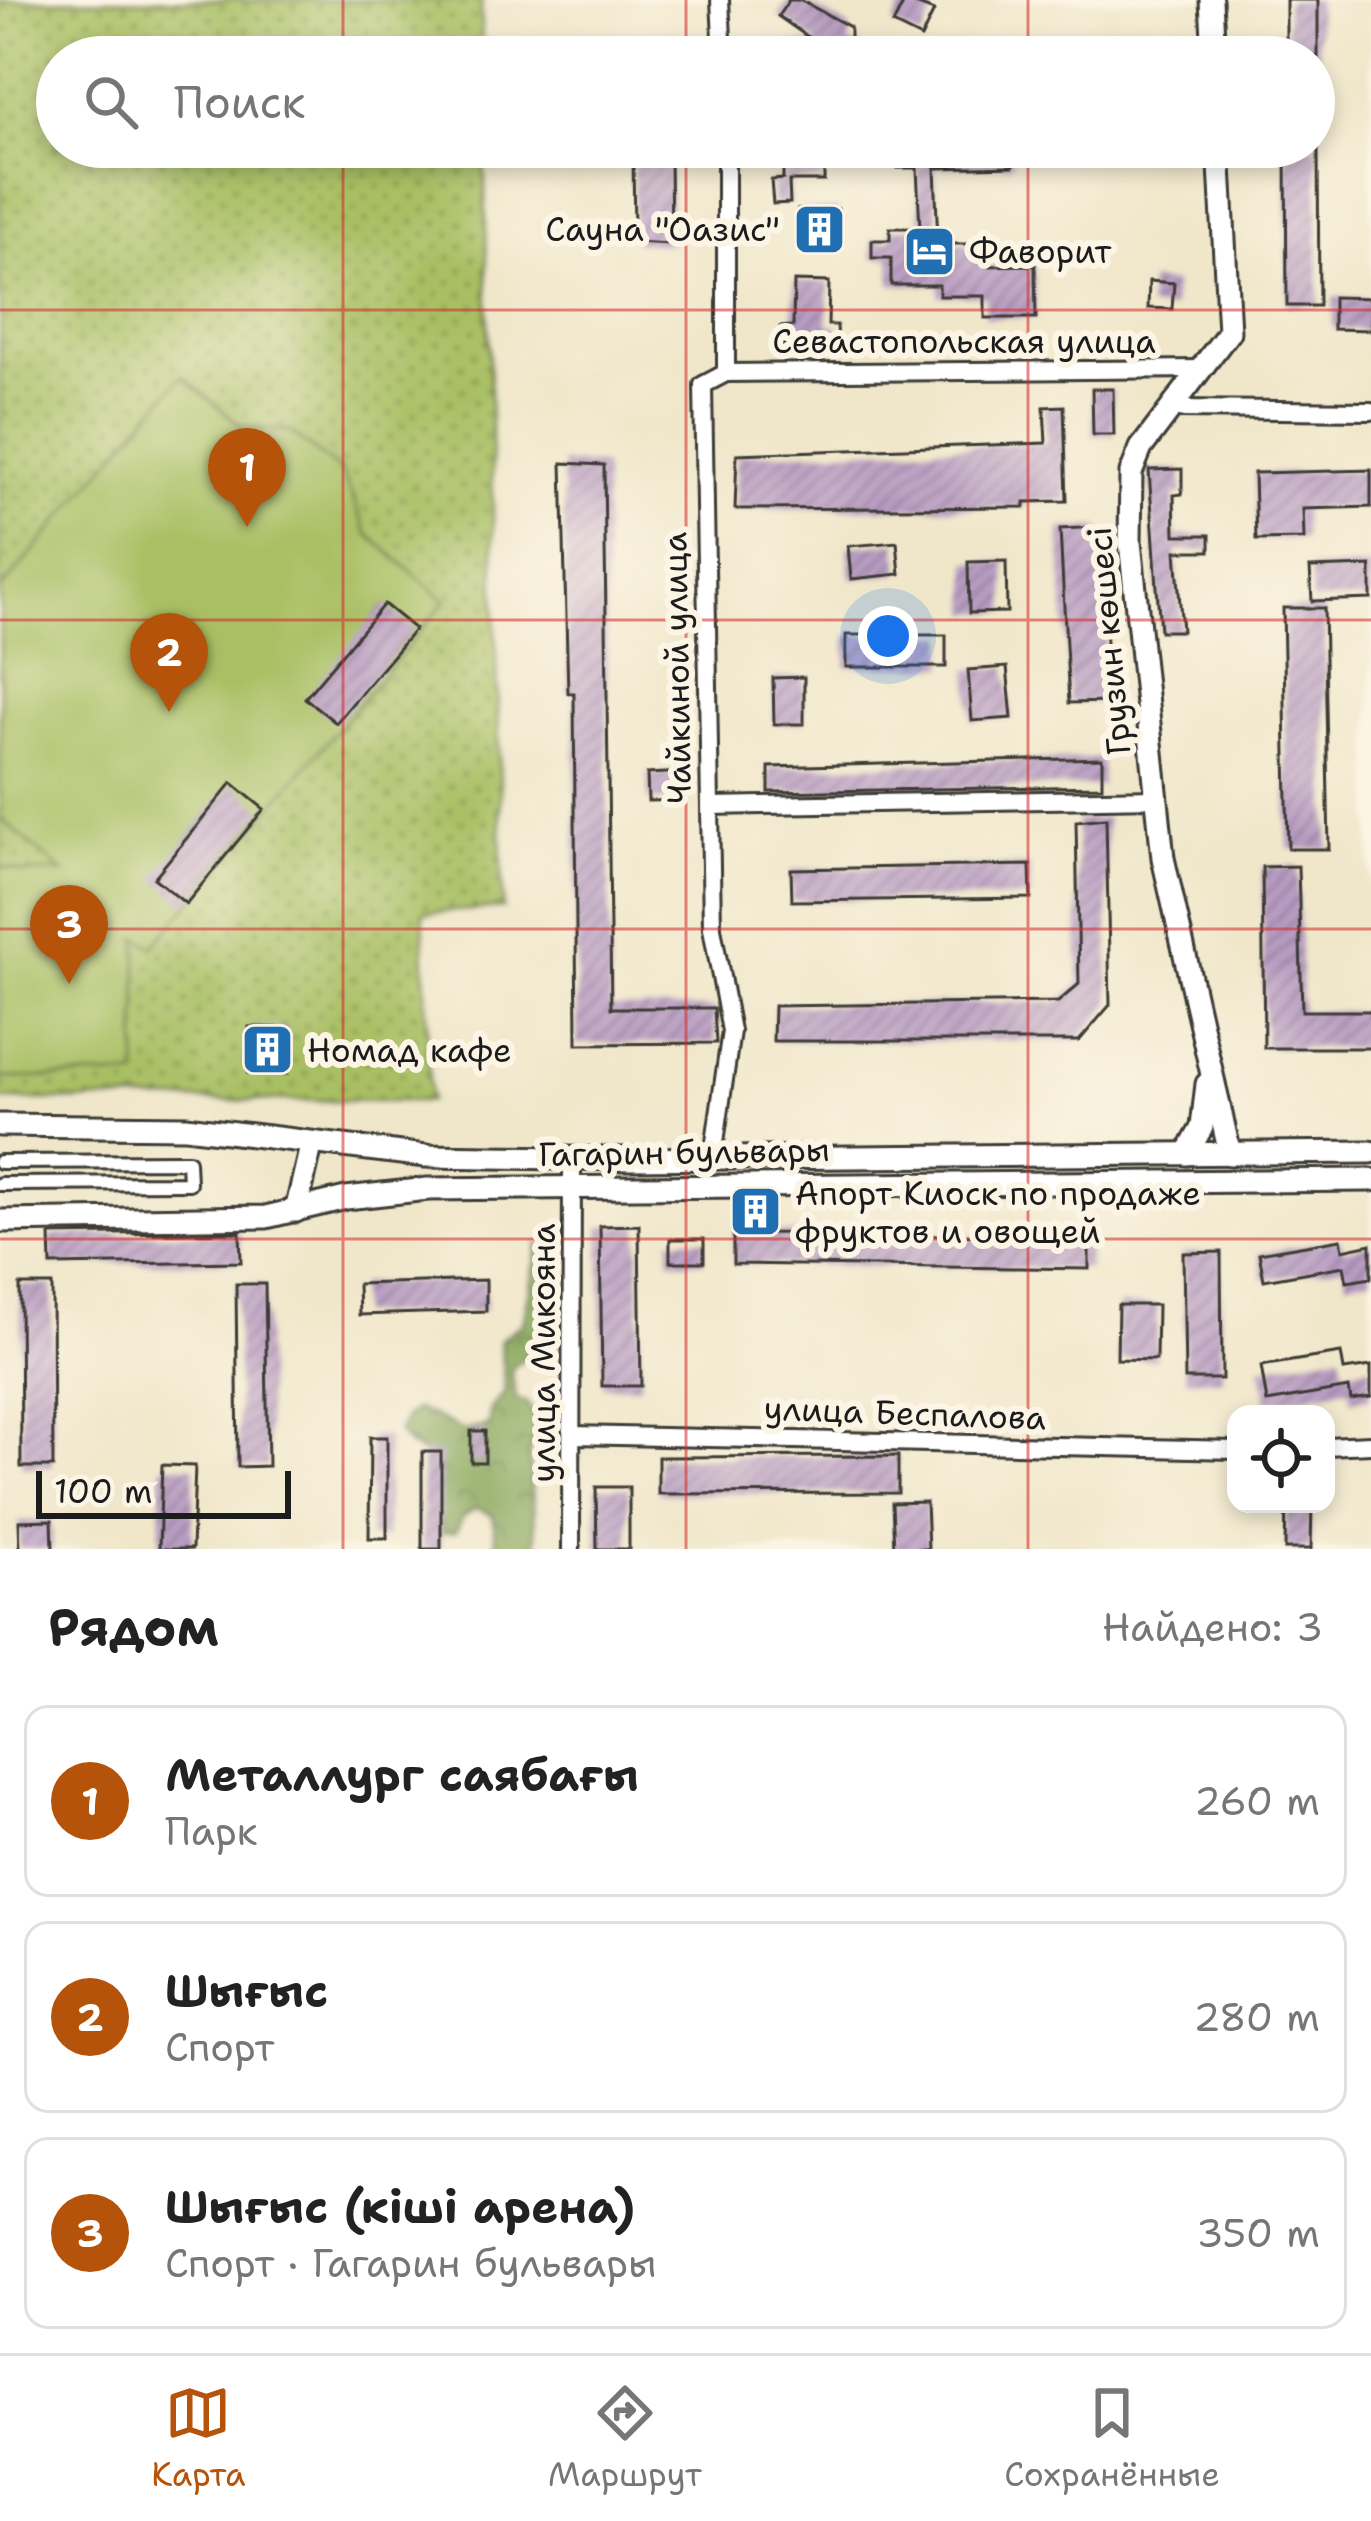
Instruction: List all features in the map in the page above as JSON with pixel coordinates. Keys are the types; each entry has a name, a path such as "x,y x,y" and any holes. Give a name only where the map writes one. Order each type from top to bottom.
{"main road":[{"path":"1211,0 1213,36"},
{"name":"Грузин көшесі","path":"1220,168 1229,332 1141,448 1131,473 1130,542 1163,858 1234,1181"},
{"path":"1187,1154 1202,1127 1209,1066"},
{"name":"Гагарин бульвары","path":"0,1125 186,1127 311,1146 426,1156 1371,1152"},
{"path":"296,1211 311,1146"},
{"name":"Гагарин бульвары","path":"0,1221 266,1217 346,1198 428,1189 1371,1180"}],"street":[{"path":"720,0 721,36"},
{"path":"726,168 726,373"},
{"name":"Севастопольская улица","path":"726,373 1202,369"},
{"name":"Чайкиной улица","path":"713,1156 731,1031 728,1002 716,975 703,385 726,373"},
{"path":"1174,409 1371,411"},
{"path":"710,806 1157,799"},
{"name":"улица Микояна","path":"571,1549 572,1156"},
{"path":"0,1162 188,1161 189,1184 0,1184"},
{"name":"улица Беспалова","path":"573,1435 1227,1450"},
{"path":"1335,1446 1371,1444"}],"green space":[{"path":"0,0 481,0 482,36 36,36 36,168 485,168 503,908 423,913 430,1101 0,1100"},
{"path":"182,376 241,426 291,432 341,472 368,534 446,601 153,947 138,937 137,1076 0,1078 0,866 24,873 63,872 0,818 0,591"},
{"path":"539,1244 556,1253 563,1308 559,1342 550,1352 528,1355 511,1369 516,1399 527,1403 538,1420 529,1454 537,1549 497,1549 493,1515 476,1508 462,1518 456,1532 439,1533 438,1461 411,1447 398,1433 406,1416 417,1409 464,1431 489,1426 490,1410 505,1392 500,1340 523,1323"}],"building":[{"path":"789,0 800,0 850,27 850,36 807,36 778,16"},
{"path":"905,0 934,11 922,36 893,24"},
{"path":"1286,0 1318,0 1318,36 1286,36"},
{"path":"633,168 670,168 671,244 634,242"},
{"path":"783,168 824,168 824,181 789,181 790,203 773,204 771,180 783,179"},
{"name":"Фаворит","path":"917,168 935,168 938,244 987,244 987,266 1035,265 1036,318 985,318 985,296 939,296 939,285 891,285 891,258 872,258 872,240 890,240 890,228 920,228"},
{"path":"1286,168 1318,168 1319,306 1287,306"},
{"name":"Сауна \"Оазис\"","path":"838,209 839,248 799,249 798,210"},
{"path":"794,281 829,282 828,325 837,325 838,344 780,345 780,327 793,326"},
{"path":"1149,281 1174,283 1172,309 1148,308"},
{"path":"1333,297 1371,298 1371,330 1333,329"},
{"path":"1092,389 1113,389 1114,435 1093,435"},
{"path":"1064,406 1067,501 1025,502 1025,507 735,509 737,454 1046,443 1044,407"},
{"path":"562,463 604,465 611,1008 714,1008 716,1043 577,1044 574,693 568,693"},
{"path":"1182,469 1182,494 1174,495 1175,535 1210,535 1210,551 1176,551 1182,631 1160,631 1149,470"},
{"path":"1371,470 1371,507 1303,509 1304,539 1256,540 1254,473"},
{"path":"1100,527 1109,702 1069,703 1060,529"},
{"path":"897,542 900,574 851,579 848,546"},
{"path":"1006,561 1007,612 969,613 968,562"},
{"path":"1371,566 1371,599 1312,601 1310,568"},
{"path":"384,604 415,629 336,723 305,698"},
{"path":"1283,608 1324,608 1329,849 1288,849"},
{"path":"846,635 946,635 946,667 846,667"},
{"path":"1007,667 1012,718 972,721 968,670"},
{"path":"804,677 804,724 774,724 773,678"},
{"path":"1102,758 1102,786 769,792 769,767"},
{"path":"685,772 686,800 648,801 647,774"},
{"path":"232,783 264,809 186,904 154,878"},
{"path":"1106,818 1110,1005 1079,1041 773,1041 774,1006 1058,1002 1079,984 1076,821"},
{"path":"1030,865 1031,898 792,901 791,869"},
{"path":"1298,866 1302,1011 1371,1011 1371,1048 1264,1048 1262,867"},
{"name":"Номад кафе","path":"249,1027 288,1028 287,1074 248,1073"},
{"path":"748,1207 765,1207 763,1233 1089,1237 1089,1269 733,1264 733,1232 744,1233"},
{"path":"639,1225 641,1386 602,1386 600,1226"},
{"path":"240,1232 241,1262 51,1265 50,1235"},
{"path":"670,1239 704,1239 704,1262 670,1262"},
{"path":"1341,1239 1343,1250 1371,1244 1371,1278 1347,1282 1344,1266 1264,1280 1259,1253"},
{"path":"1221,1252 1222,1379 1185,1379 1183,1253"},
{"path":"486,1280 486,1311 359,1315 358,1284"},
{"path":"236,1284 265,1284 268,1466 238,1467"},
{"path":"20,1285 52,1285 53,1467 21,1467"},
{"path":"1118,1305 1157,1305 1156,1360 1117,1359"},
{"path":"1341,1353 1344,1370 1371,1366 1371,1397 1351,1400 1349,1388 1267,1402 1261,1366"},
{"path":"471,1431 485,1431 485,1462 471,1462"},
{"path":"370,1437 387,1437 387,1538 369,1538"},
{"path":"422,1452 441,1452 441,1549 422,1549"},
{"path":"898,1456 898,1493 658,1494 658,1457"},
{"path":"162,1465 195,1466 192,1549 159,1549"},
{"path":"596,1487 629,1487 629,1549 597,1549"},
{"path":"926,1502 928,1549 894,1549 892,1503"},
{"path":"1286,1513 1312,1513 1311,1549 1285,1549"},
{"path":"52,1520 53,1549 20,1549 19,1521"}],"place":[{"name":"Сауна \"Оазис\"","path":"819,229"},
{"name":"Фаворит","path":"930,251"},
{"name":"Металлург саябағы","path":"247,527"},
{"name":"Шығыс","path":"169,712"},
{"name":"Шығыс (кіші арена)","path":"69,984"},
{"name":"Номад кафе","path":"268,1050"},
{"name":"Апорт Киоск по продаже фруктов и овощей","path":"756,1212"}]}
